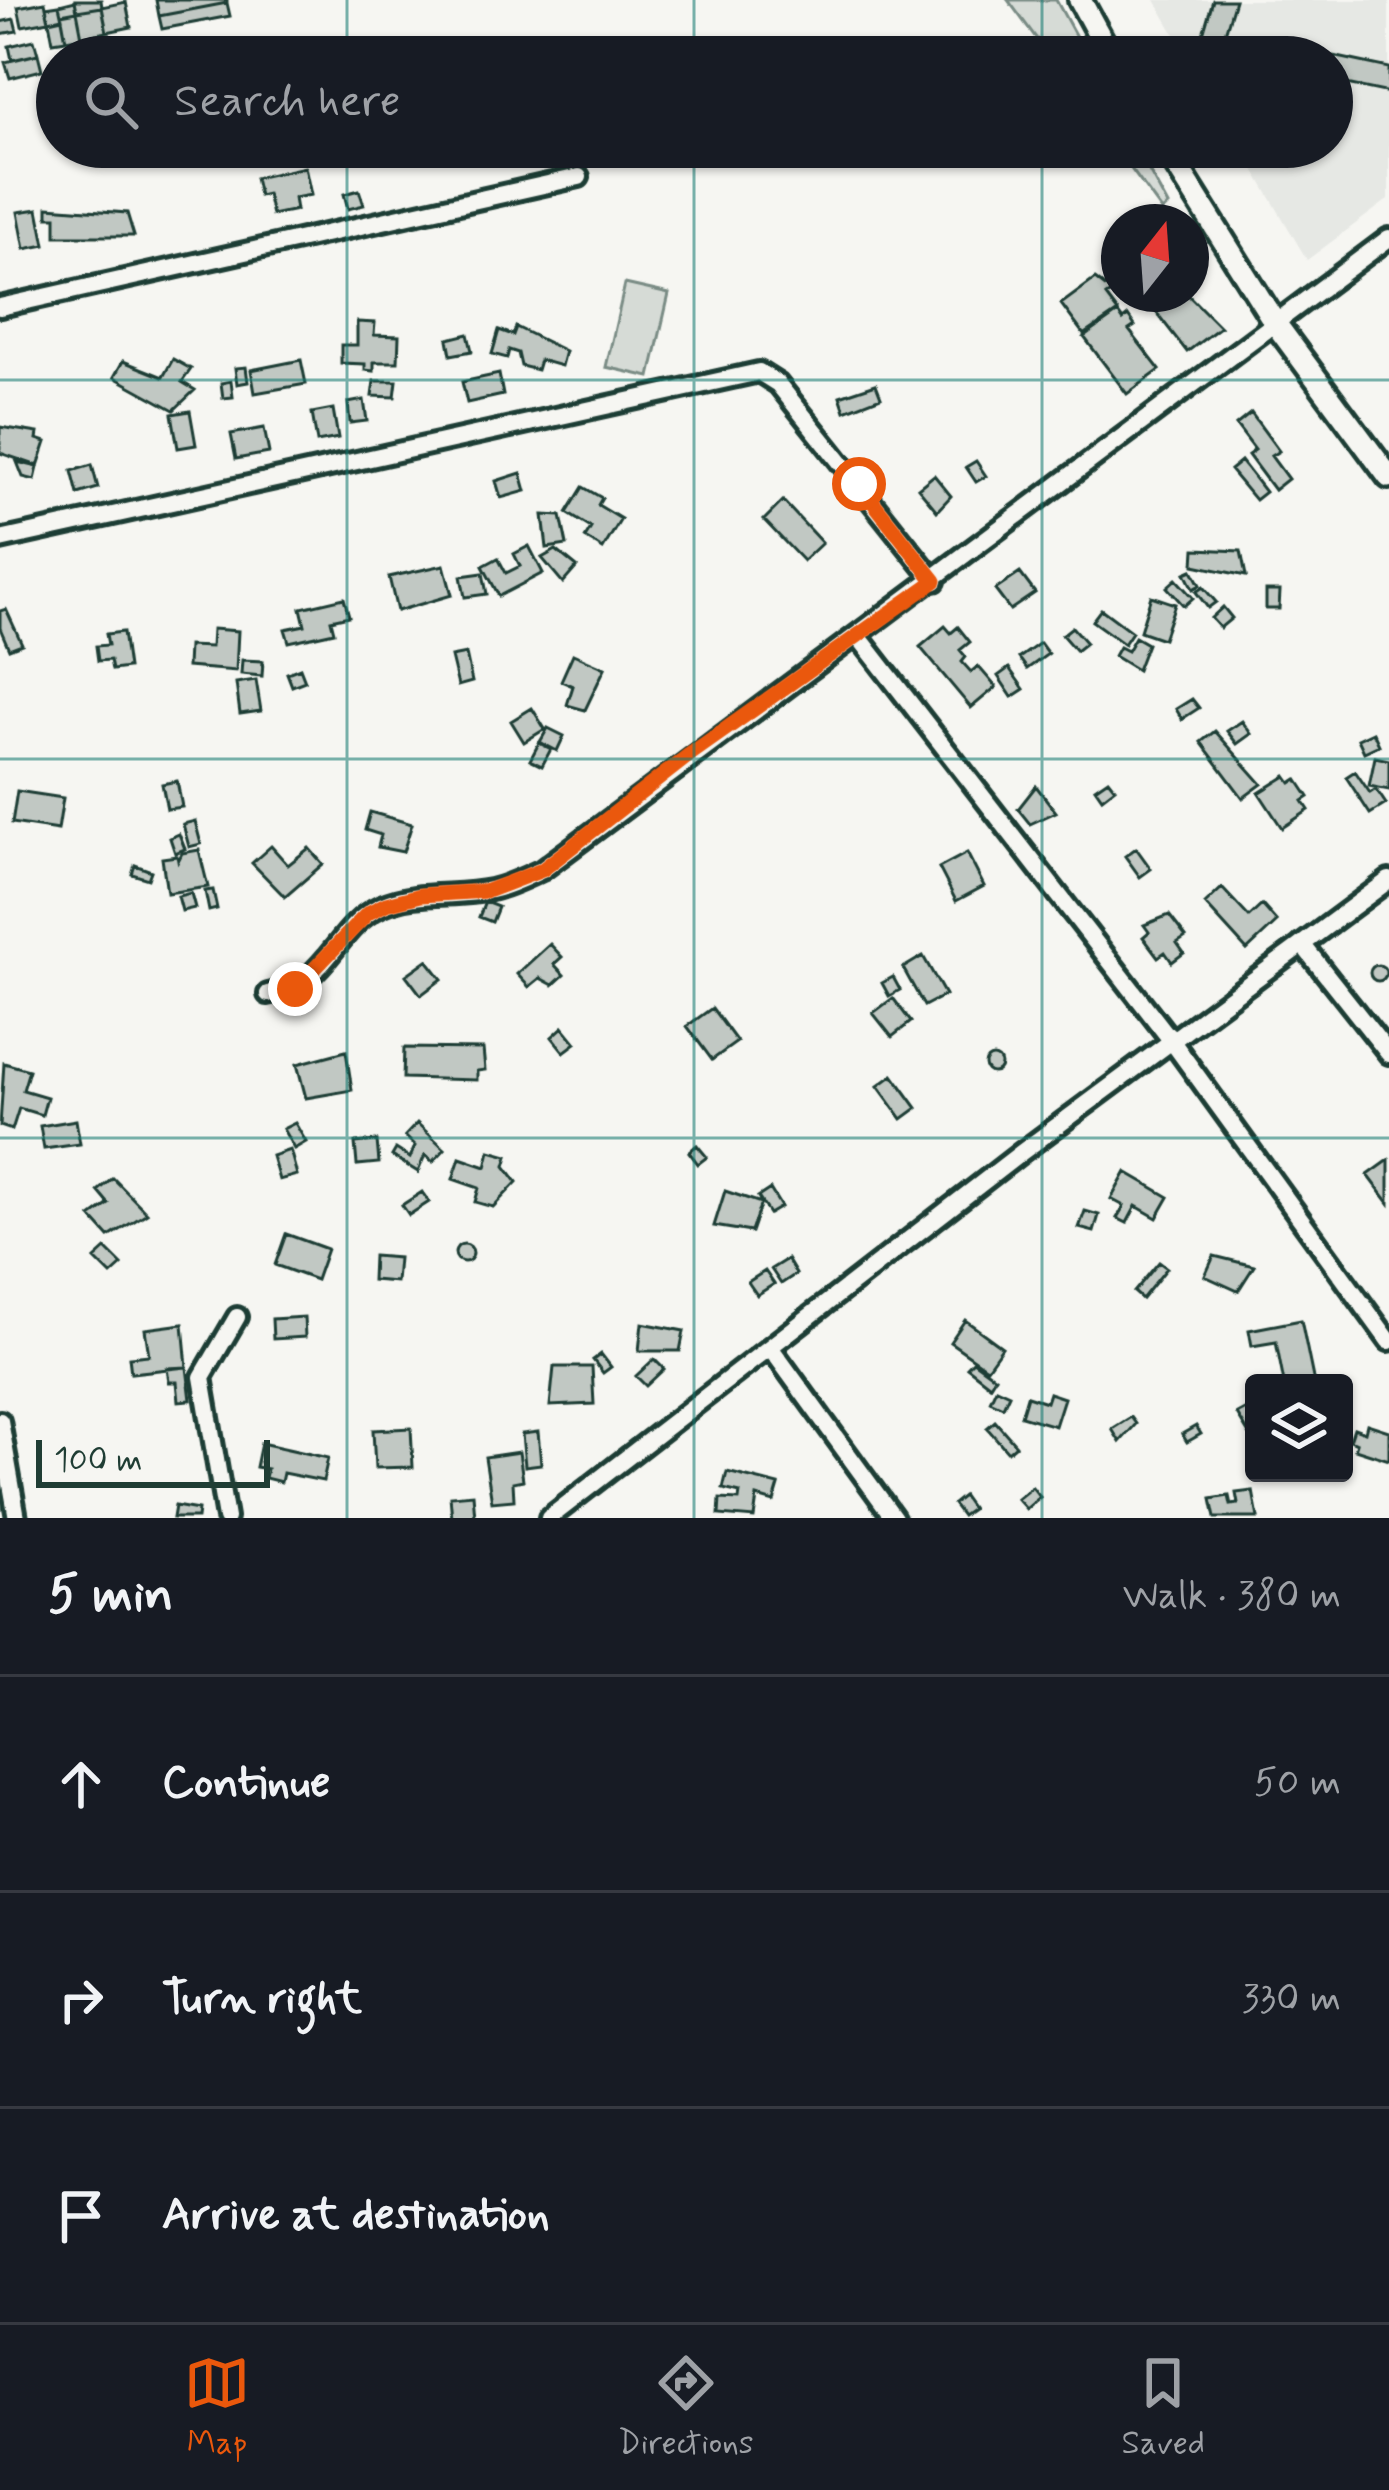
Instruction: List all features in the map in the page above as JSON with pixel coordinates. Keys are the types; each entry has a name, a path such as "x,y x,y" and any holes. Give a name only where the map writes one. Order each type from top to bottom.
{"main road":[{"path":"1080,0 1100,36"},
{"path":"1179,168 1276,323 1389,477"}],"street":[{"path":"0,307 579,177"},
{"path":"268,994 295,989 311,978 368,913 386,904 421,895 487,891 542,870 689,755 935,581 1389,238"},
{"path":"0,540 748,371 778,384 935,581"},
{"path":"858,636 1171,1040 1389,1341"},
{"path":"549,1518 1171,1040 1389,880"},
{"path":"1302,944 1389,1054"},
{"path":"226,1518 202,1377 237,1317"},
{"path":"770,1347 894,1518"},
{"path":"0,1420 17,1518"}],"shaded area":[{"path":"1008,0 1056,0 1076,36 1035,36"},
{"path":"1155,0 1389,0 1389,199 1307,260 1253,168 1353,168 1353,36 1176,36"},
{"path":"1130,168 1147,168 1167,204 1157,204"},
{"path":"625,284 669,294 650,377 606,367"}],"building":[{"path":"75,0 101,0 102,7 77,11"},
{"path":"156,0 227,0 227,3 159,16"},
{"path":"1213,0 1235,0 1224,36 1202,36"},
{"path":"75,1 77,11 61,14 59,5"},
{"path":"45,2 49,21 22,26 18,7"},
{"path":"126,2 131,27 107,32 102,7"},
{"path":"227,3 230,16 162,29 159,16"},
{"path":"59,5 62,18 49,21 46,7"},
{"path":"102,7 107,32 82,36 77,11"},
{"path":"77,11 82,36 65,36 61,14"},
{"path":"62,18 65,36 52,36 49,21"},
{"path":"14,19 17,31 0,34 0,22"},
{"path":"34,40 36,54 12,60 9,46"},
{"path":"36,54 36,72 10,78 5,62"},
{"path":"1353,60 1389,68 1389,93 1353,85"},
{"path":"305,168 311,195 294,198 296,210 272,215 267,194 259,196 255,178"},
{"path":"359,190 364,205 348,209 344,194"},
{"path":"48,207 127,213 134,236 56,236 56,217 48,217"},
{"path":"38,209 45,245 25,249 18,212"},
{"path":"1095,279 1101,284 1101,312 1118,312 1084,335 1061,304"},
{"path":"1156,312 1205,312 1220,327 1187,352"},
{"path":"1118,313 1123,320 1128,316 1135,326 1129,330 1160,370 1127,394 1084,337"},
{"path":"357,322 375,323 374,335 399,336 398,362 374,362 374,371 365,370 365,364 341,363 341,345 357,345"},
{"path":"516,327 565,351 561,366 540,360 537,370 521,366 518,353 509,350 507,358 492,354 499,330 513,335"},
{"path":"468,334 472,351 451,355 448,339"},
{"path":"173,359 191,369 182,382 195,390 174,410 114,377 123,361 163,377"},
{"path":"301,360 306,384 255,393 251,370"},
{"path":"246,367 248,382 237,384 235,368"},
{"path":"499,374 503,395 467,403 462,382"},
{"path":"231,381 233,397 223,398 221,383"},
{"path":"374,381 397,381 395,397 372,396"},
{"path":"876,384 881,397 845,411 840,396"},
{"path":"364,400 367,421 350,423 348,403"},
{"path":"333,409 338,438 317,442 312,413"},
{"path":"190,411 196,445 178,448 172,414"},
{"path":"1251,413 1279,451 1271,456 1288,479 1274,490 1248,455 1255,450 1236,425"},
{"path":"0,427 38,433 37,439 46,442 38,466 0,453"},
{"path":"264,428 269,453 236,459 231,434"},
{"path":"976,461 986,476 976,482 966,467"},
{"path":"1241,461 1265,492 1255,500 1230,470"},
{"path":"17,462 38,467 35,480 23,477"},
{"path":"92,465 98,488 78,494 72,471"},
{"path":"521,473 526,491 501,498 496,481"},
{"path":"934,475 951,496 937,511 918,488"},
{"path":"583,487 602,498 598,505 621,519 603,549 585,538 591,528 567,513"},
{"path":"783,501 822,543 803,561 764,520"},
{"path":"543,515 561,516 567,545 547,548"},
{"path":"529,546 543,573 499,596 483,566 498,558 506,573 520,566 514,554"},
{"path":"1195,549 1241,551 1246,576 1194,565"},
{"path":"556,550 577,567 563,583 542,558"},
{"path":"444,565 452,595 397,611 389,577"},
{"path":"1192,570 1200,585 1193,589 1185,573"},
{"path":"483,573 487,594 465,597 461,576"},
{"path":"1020,573 1035,593 1010,610 995,590"},
{"path":"1176,579 1193,598 1184,606 1167,587"},
{"path":"1203,587 1216,602 1208,608 1196,592"},
{"path":"1266,591 1280,591 1279,609 1266,609"},
{"path":"1151,596 1175,604 1163,639 1140,631"},
{"path":"344,598 349,616 331,620 334,632 289,642 285,629 305,625 301,608"},
{"path":"1223,607 1232,618 1220,628 1211,618"},
{"path":"6,609 22,644 9,649 0,628 0,611"},
{"path":"1101,609 1132,632 1124,644 1092,621"},
{"path":"945,626 951,633 958,627 970,642 960,650 966,657 962,662 971,672 978,666 996,687 971,708 920,647"},
{"path":"1072,627 1086,643 1076,651 1062,635"},
{"path":"212,629 238,631 236,671 187,667 188,646 211,647"},
{"path":"123,632 128,668 112,670 110,660 98,661 96,646 108,645 106,634"},
{"path":"1135,637 1147,644 1137,670 1114,656 1119,647 1127,651"},
{"path":"1040,643 1048,654 1027,669 1019,658"},
{"path":"466,654 472,682 458,686 451,657"},
{"path":"573,654 605,668 585,710 567,705 573,686 561,681"},
{"path":"242,660 263,661 262,676 241,674"},
{"path":"300,668 305,681 292,686 287,673"},
{"path":"1009,668 1024,689 1012,697 998,676"},
{"path":"256,680 261,711 240,714 236,683"},
{"path":"1192,699 1199,708 1182,719 1176,709"},
{"path":"532,708 545,729 524,742 511,721"},
{"path":"1242,721 1251,734 1237,744 1227,731"},
{"path":"548,728 564,736 557,751 540,742"},
{"path":"1215,731 1262,784 1243,798 1201,742"},
{"path":"1373,732 1379,745 1364,752 1358,739"},
{"path":"539,743 551,749 542,766 530,760"},
{"path":"1375,757 1389,760 1389,790 1369,786"},
{"path":"1355,771 1370,793 1376,789 1386,804 1370,814 1346,777"},
{"path":"1286,776 1291,783 1297,779 1309,797 1303,801 1309,810 1282,828 1259,793"},
{"path":"1108,779 1115,788 1102,798 1095,788"},
{"path":"177,781 182,807 167,809 162,784"},
{"path":"1036,786 1056,812 1030,824 1018,809"},
{"path":"17,791 63,798 58,830 12,823"},
{"path":"370,812 412,824 403,852 378,847 381,835 365,830"},
{"path":"195,821 201,844 189,847 183,824"},
{"path":"179,834 185,849 175,853 170,838"},
{"path":"271,846 288,865 309,848 323,864 285,897 252,863"},
{"path":"1136,848 1151,869 1140,877 1125,856"},
{"path":"199,850 208,887 167,893 162,858 177,856 178,861 182,853"},
{"path":"967,853 984,886 956,901 939,868"},
{"path":"135,865 151,871 148,879 132,874"},
{"path":"1222,888 1249,917 1262,905 1277,922 1247,950 1205,904"},
{"path":"213,890 217,909 209,911 205,891"},
{"path":"191,893 195,908 182,911 178,896"},
{"path":"485,902 498,907 492,922 479,917"},
{"path":"1169,915 1186,937 1177,943 1184,953 1172,962 1165,952 1158,957 1143,937 1149,932 1144,925"},
{"path":"550,944 562,957 554,964 564,975 553,985 540,978 529,987 517,974"},
{"path":"923,956 945,995 924,1006 903,968"},
{"path":"427,960 442,979 421,995 406,975"},
{"path":"1378,965 1386,973 1378,981 1370,973"},
{"path":"893,977 900,990 889,996 882,983"},
{"path":"893,998 911,1022 892,1037 873,1013"},
{"path":"712,1008 737,1042 712,1060 687,1026"},
{"path":"563,1027 576,1043 564,1052 552,1037"},
{"path":"404,1048 483,1049 485,1070 477,1071 477,1080 403,1078"},
{"path":"346,1051 352,1090 306,1098 297,1064"},
{"path":"993,1057 1001,1065 993,1073 985,1065"},
{"path":"4,1063 29,1070 23,1090 47,1097 42,1115 19,1108 12,1130 0,1126"},
{"path":"893,1075 917,1108 902,1119 878,1086"},
{"path":"76,1120 80,1144 44,1149 40,1126"},
{"path":"295,1123 306,1142 294,1149 283,1129"},
{"path":"417,1123 445,1149 433,1162 425,1155 418,1172 392,1156 396,1149 410,1158 415,1146 405,1136"},
{"path":"377,1141 379,1163 357,1165 355,1143"},
{"path":"697,1145 707,1157 698,1164 689,1152"},
{"path":"290,1150 297,1175 279,1180 272,1156"},
{"path":"490,1151 508,1156 505,1166 517,1182 493,1207 475,1202 479,1188 453,1179 460,1158 486,1167"},
{"path":"1389,1160 1389,1203 1368,1175"},
{"path":"1126,1172 1169,1197 1157,1218 1136,1206 1127,1223 1117,1218 1124,1206 1111,1199"},
{"path":"113,1178 147,1213 109,1237 91,1217 109,1204 98,1191"},
{"path":"770,1189 781,1207 769,1214 758,1197"},
{"path":"725,1191 761,1203 751,1232 714,1226"},
{"path":"422,1192 429,1202 409,1215 402,1205"},
{"path":"1085,1211 1099,1215 1094,1232 1079,1228"},
{"path":"286,1234 327,1249 316,1280 275,1265"},
{"path":"464,1244 473,1253 464,1262 455,1253"},
{"path":"106,1249 122,1265 111,1275 95,1259"},
{"path":"373,1256 398,1258 396,1282 372,1280"},
{"path":"1214,1256 1254,1266 1238,1291 1205,1276"},
{"path":"787,1259 796,1274 781,1284 771,1269"},
{"path":"1159,1262 1167,1268 1142,1299 1134,1292"},
{"path":"765,1271 774,1284 757,1295 748,1282"},
{"path":"304,1317 305,1337 273,1339 272,1319"},
{"path":"965,1320 1002,1347 987,1368 950,1342"},
{"path":"1301,1320 1312,1374 1282,1374 1276,1342 1252,1346 1249,1330"},
{"path":"642,1323 684,1331 680,1351 639,1351"},
{"path":"183,1324 187,1367 131,1373 129,1357 149,1355 145,1329"},
{"path":"601,1354 611,1367 603,1373 593,1360"},
{"path":"654,1359 664,1369 646,1386 636,1376"},
{"path":"973,1361 995,1377 990,1385 967,1367"},
{"path":"187,1367 191,1400 179,1401 177,1382 169,1382 167,1368"},
{"path":"554,1367 592,1367 594,1404 550,1406"},
{"path":"996,1388 1009,1394 1003,1407 990,1401"},
{"path":"1049,1393 1064,1398 1055,1426 1021,1416 1027,1396 1046,1402"},
{"path":"1131,1417 1136,1424 1120,1442 1112,1429"},
{"path":"995,1421 1016,1445 1008,1452 987,1428"},
{"path":"1367,1424 1389,1431 1389,1460 1355,1449 1354,1428 1365,1432"},
{"path":"1196,1426 1201,1434 1187,1442 1182,1434"},
{"path":"411,1428 413,1467 375,1468 373,1430"},
{"path":"538,1432 541,1464 525,1466 522,1434"},
{"path":"261,1443 328,1458 323,1481 283,1473 281,1482 265,1478 267,1469 256,1467"},
{"path":"519,1452 523,1480 513,1482 514,1500 492,1502 485,1457"},
{"path":"727,1472 779,1485 774,1502 757,1497 754,1518 719,1515 720,1499 739,1500 740,1493 723,1489"},
{"path":"1032,1487 1040,1497 1026,1509 1017,1499"},
{"path":"1253,1491 1258,1518 1215,1518 1211,1499 1229,1496 1231,1505 1238,1504 1236,1493"},
{"path":"473,1494 475,1517 452,1518 450,1496"},
{"path":"963,1496 972,1509 962,1516 953,1504"},
{"path":"175,1506 198,1510 197,1518 173,1518"}],"route":[{"path":"295,989 311,978 368,913 386,904 421,895 487,891 542,870 689,755 935,581 859,484"}]}
